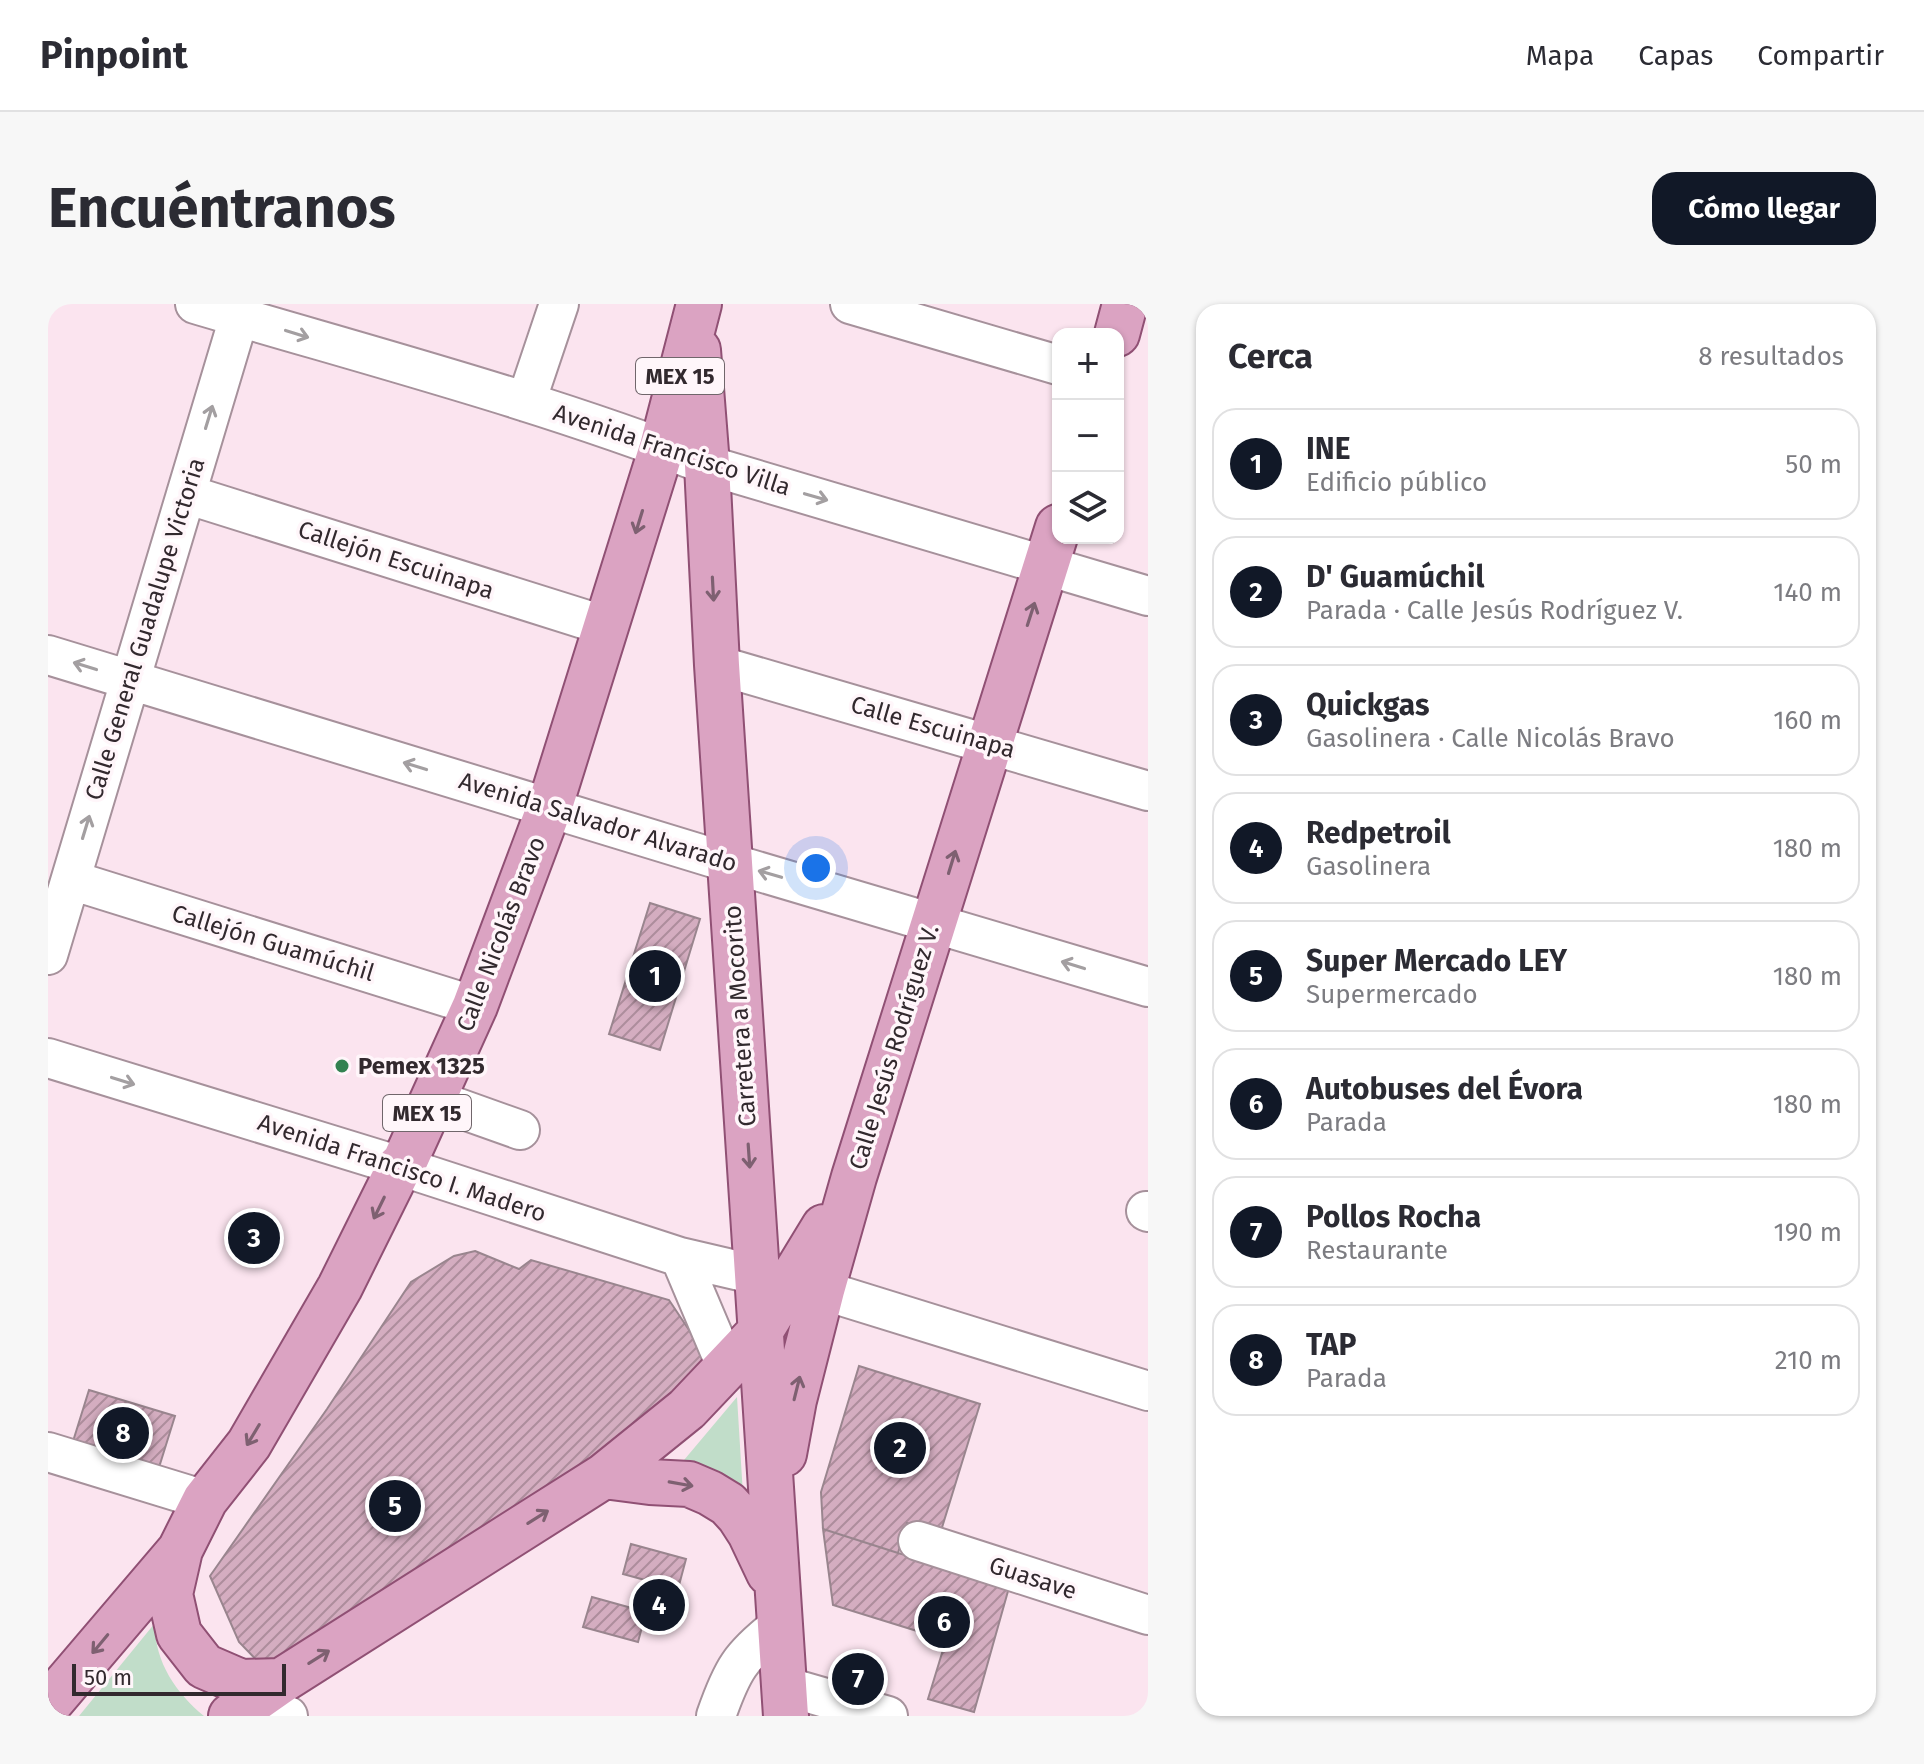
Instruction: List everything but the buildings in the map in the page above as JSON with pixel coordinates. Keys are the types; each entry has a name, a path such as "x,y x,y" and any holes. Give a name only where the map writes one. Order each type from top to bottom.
{"main road":[{"path":"1119,328 1125,304"},
{"name":"Calle Nicolás Bravo","path":"48,1705 180,1550 205,1500 249,1444 340,1287 404,1163 475,1006 550,806 662,447 697,310"},
{"name":"Carretera a Mocorito","path":"697,310 717,665 785,1701"},
{"name":"Calle Jesús Rodríguez V.","path":"777,1597 781,1485 786,1440 822,1290 854,1177 1052,546"},
{"path":"180,1550 170,1594 179,1634 204,1666 241,1682 260,1706 604,1476 687,1409 762,1329 854,1177"},
{"path":"604,1476 689,1484 728,1504 750,1533 777,1597"}],"street":[{"name":"Avenida Francisco Villa","path":"195,304 241,310 662,447 707,465 1052,546 1148,596"},
{"path":"526,402 559,304"},
{"path":"850,304 1052,363"},
{"name":"Calle General Guadalupe Victoria","path":"48,955 241,310"},
{"name":"Callejón Escuinapa","path":"186,494 606,626"},
{"name":"Avenida Salvador Alvarado","path":"48,655 1148,987"},
{"name":"Calle Escuinapa","path":"717,665 1148,791"},
{"name":"Callejón Guamúchil","path":"71,880 475,1006"},
{"name":"Avenida Francisco I. Madero","path":"48,1058 400,1166 680,1257 757,1275"},
{"path":"433,1099 520,1130"},
{"path":"680,1257 727,1368"},
{"path":"822,1290 1148,1391"},
{"path":"48,1452 205,1500"},
{"name":"Guasave","path":"918,1541 1148,1615"},
{"path":"716,1716 732,1675 742,1658 757,1643 777,1597"},
{"path":"785,1701 888,1716"}],"green space":[{"path":"737,1397 743,1495 679,1466"},
{"path":"155,1623 158,1650 169,1675 184,1697 204,1716 79,1716"}],"place":[{"name":"INE","path":"655,976"},
{"name":"Pemex 1325","path":"342,1066"},
{"name":"Quickgas","path":"254,1238"},
{"name":"TAP","path":"123,1433"},
{"name":"D' Guamúchil","path":"900,1448"},
{"name":"Super Mercado LEY","path":"395,1506"},
{"name":"Redpetroil","path":"659,1605"},
{"name":"Autobuses del Évora","path":"944,1622"},
{"name":"Pollos Rocha","path":"858,1679"}]}
